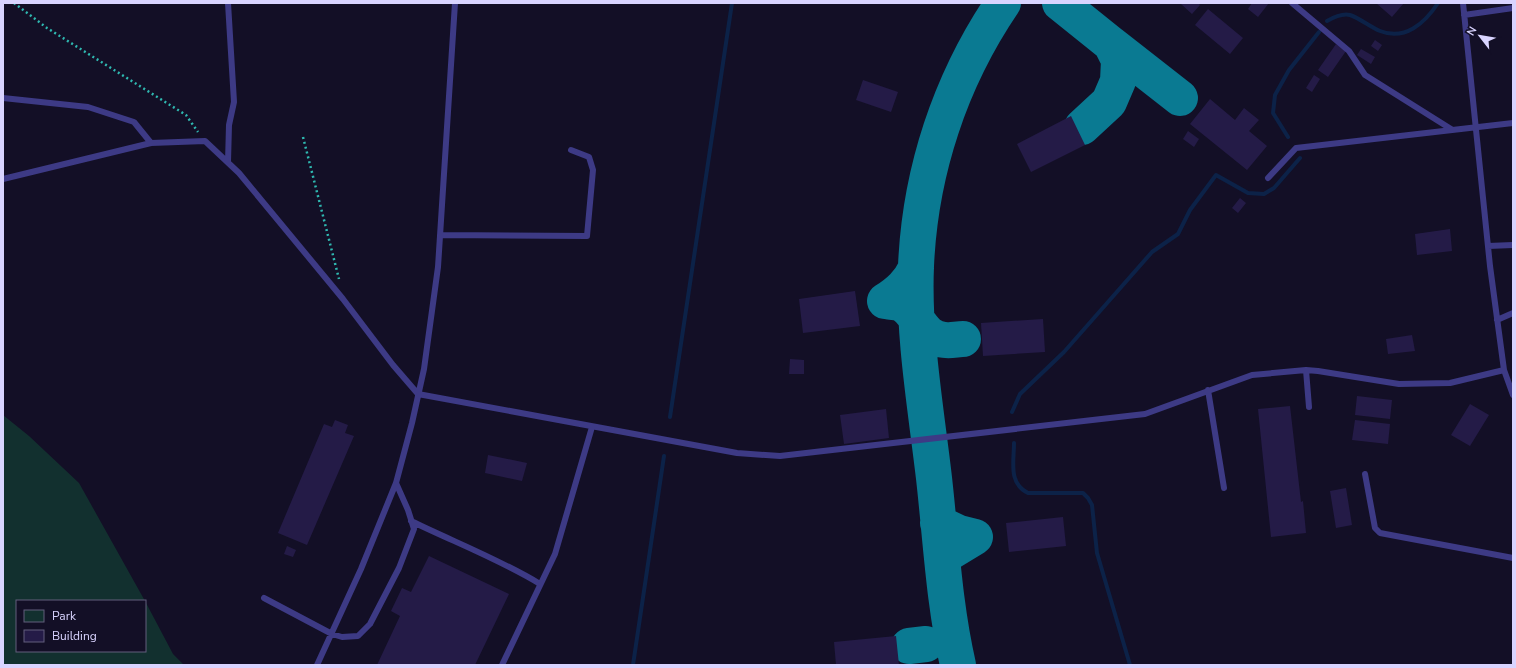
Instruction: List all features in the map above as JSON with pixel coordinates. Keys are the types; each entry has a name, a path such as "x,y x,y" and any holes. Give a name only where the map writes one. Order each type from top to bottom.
{"lane":[{"path":"228,3 234,102 229,125 228,162"},
{"path":"317,665 361,569 396,483 418,394 438,267 455,3"},
{"path":"1292,3 1349,51 1364,74 1451,129"},
{"path":"1463,3 1497,320 1504,370 1513,394"},
{"path":"1464,15 1513,8"},
{"path":"3,98 88,107 134,122 151,143"},
{"path":"1268,178 1296,148 1513,122"},
{"path":"3,179 151,143 204,141 239,173 343,299 418,394 737,453 780,456 1145,414 1252,375 1306,370 1398,384 1450,383 1504,370"},
{"path":"440,235 587,236 593,170 589,157 571,150"},
{"path":"1488,246 1513,245"},
{"path":"1497,320 1513,313"},
{"path":"1306,370 1309,407"},
{"path":"1208,390 1224,488"},
{"path":"502,665 555,554 592,427"},
{"path":"1365,474 1375,528 1380,532 1513,558"},
{"path":"264,598 332,634 342,637 358,636 370,624 398,568 414,529 396,483"},
{"path":"411,521 511,566 540,584"}],"path":[{"path":"14,3 47,28 186,115 204,141"},
{"path":"303,137 343,299"}],"green space":[{"path":"3,415 29,436 79,483 144,600 16,600 16,652 146,652 146,603 173,654 184,665 3,665"}],"building":[{"path":"1198,3 1200,5 1192,14 1181,4"},
{"path":"1252,3 1269,3 1258,17 1248,9"},
{"path":"1376,3 1404,3 1392,17"},
{"path":"1208,9 1243,38 1230,54 1195,25"},
{"path":"1375,40 1382,45 1378,51 1371,46"},
{"path":"1336,44 1346,51 1328,77 1318,70"},
{"path":"1361,49 1375,57 1371,64 1357,55"},
{"path":"1314,75 1320,79 1312,92 1306,88"},
{"path":"863,80 898,92 891,112 856,100"},
{"path":"1210,99 1235,120 1244,108 1259,120 1249,131 1267,146 1247,170 1190,124"},
{"path":"1071,116 1085,145 1031,172 1017,144"},
{"path":"1188,131 1199,139 1194,147 1183,139"},
{"path":"1240,198 1246,203 1238,213 1232,208"},
{"path":"1450,229 1452,251 1417,255 1415,234"},
{"path":"855,291 860,326 803,333 799,299"},
{"path":"1043,319 1045,352 983,356 981,323"},
{"path":"1412,335 1415,351 1388,354 1386,339"},
{"path":"790,359 804,360 804,374 789,374"},
{"path":"1357,396 1392,400 1390,419 1355,415"},
{"path":"1470,404 1489,415 1470,446 1451,435"},
{"path":"1290,406 1306,533 1271,537 1258,409"},
{"path":"886,409 889,438 844,444 840,415"},
{"path":"335,420 348,425 345,433 354,436 307,545 278,533 324,424 332,427"},
{"path":"1355,420 1390,424 1388,444 1352,440"},
{"path":"488,455 527,463 522,481 485,473"},
{"path":"1346,488 1352,525 1336,528 1330,491"},
{"path":"1063,517 1066,546 1009,552 1006,523"},
{"path":"287,546 296,550 293,557 284,554"},
{"path":"429,556 509,594 475,665 377,665 400,616 391,611 402,588 411,592"},
{"path":"896,636 899,665 836,665 834,642"}],"waterway":[{"path":"670,417 732,3"},
{"path":"1327,21 1341,15 1350,15 1380,31 1398,34 1406,32 1421,23 1438,3"},
{"path":"1288,137 1273,113 1275,95 1289,70 1319,32"},
{"path":"1012,412 1020,394 1064,352 1152,252 1178,234 1190,210 1216,175 1248,193 1264,194 1274,188 1300,158"},
{"path":"1014,443 1013,465 1015,478 1017,484 1022,489 1028,493 1083,493 1092,505 1097,553 1130,665"},
{"path":"633,665 664,456"}],"taxiway":[{"path":"958,665 949,619 943,572 934,478 918,346 916,319 916,266 924,196 931,162 941,128 953,96 968,64 984,33 1003,3"},
{"path":"1060,3 1111,44 1119,60 1118,81 1109,102 1082,127"},
{"path":"1111,44 1180,98"},
{"path":"916,268 903,287 885,301 896,302 904,305 911,311 922,327 931,336 938,339 947,340 963,339"},
{"path":"938,523 959,533 975,537 942,557"},
{"path":"909,646 926,644"}]}
